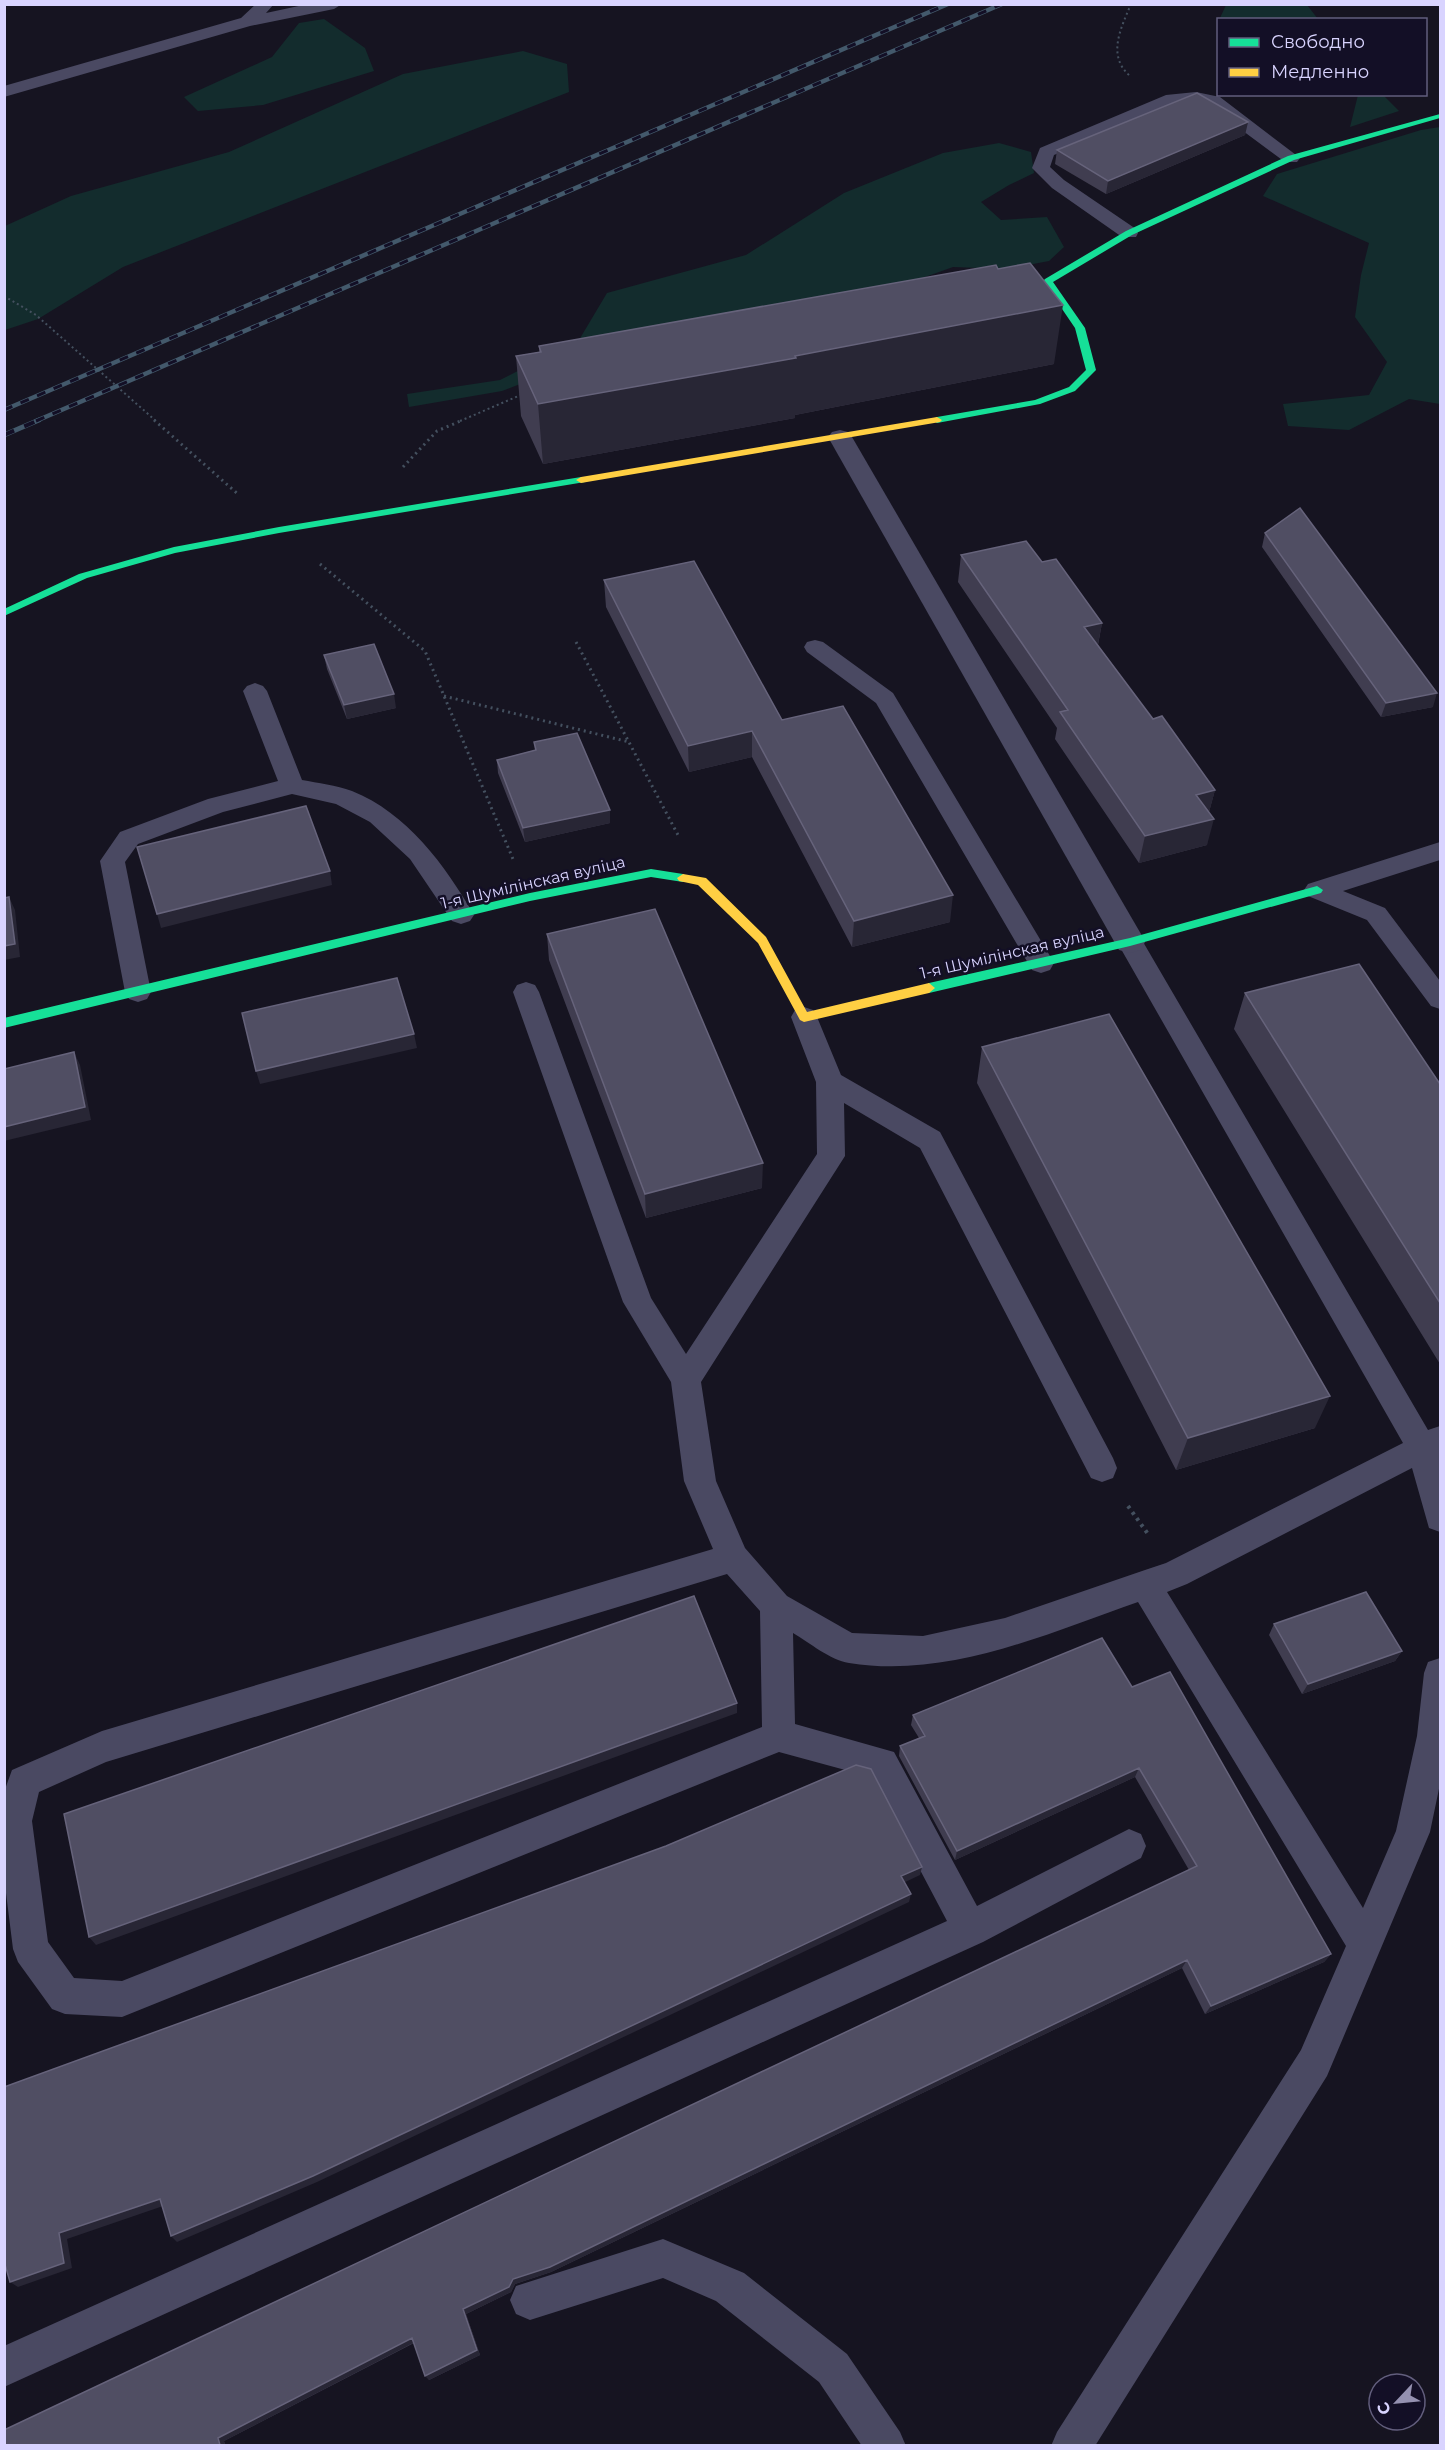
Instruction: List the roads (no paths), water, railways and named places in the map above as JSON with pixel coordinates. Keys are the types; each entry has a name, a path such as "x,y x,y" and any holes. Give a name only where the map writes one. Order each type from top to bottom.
{"street":[{"path":"4,613 83,576 174,550 279,530 1037,402 1072,389 1091,369 1080,328 1048,281 1129,233 1291,158 1440,116"},
{"path":"840,437 1130,942"},
{"name":"1-я Шумілінская вуліца","path":"4,1023 530,897 651,873 702,881 762,940 804,1017 1130,942 1317,890"}],"lane":[{"path":"247,22 266,4"},
{"path":"4,92 247,22 334,4"},
{"path":"1129,233 1058,184 1041,168 1046,152 1172,99 1196,97 1214,101 1291,158"},
{"path":"815,647 885,698 1041,963"},
{"path":"255,691 292,786"},
{"path":"138,992 112,861 129,838 217,805 292,786 343,797 379,816 420,853 461,915"},
{"path":"1317,890 1440,851"},
{"path":"1317,890 1376,914 1440,999"},
{"path":"1130,942 1431,1443 1440,1518"},
{"path":"526,992 638,1302 686,1380 700,1481 733,1558 776,1606 848,1648 923,1651 1005,1633 1161,1579 1431,1443"},
{"path":"686,1380 831,1156 830,1082 804,1017"},
{"path":"830,1082 930,1140 1102,1468"},
{"path":"733,1558 102,1747 24,1782 15,1821 31,1949 65,1996 122,1999 779,1736 882,1764 970,1929"},
{"path":"1161,1579 1365,1944"},
{"path":"776,1606 779,1736"},
{"path":"1071,2445 1314,2063 1413,1832 1434,1736 1440,1673"},
{"path":"4,2367 970,1929 1129,1846"},
{"path":"530,2300 663,2258 730,2287 833,2368 886,2445"}],"railway":[{"path":"4,410 948,4"},
{"path":"36,421 1002,4"},
{"path":"4,435 39,420"}]}
